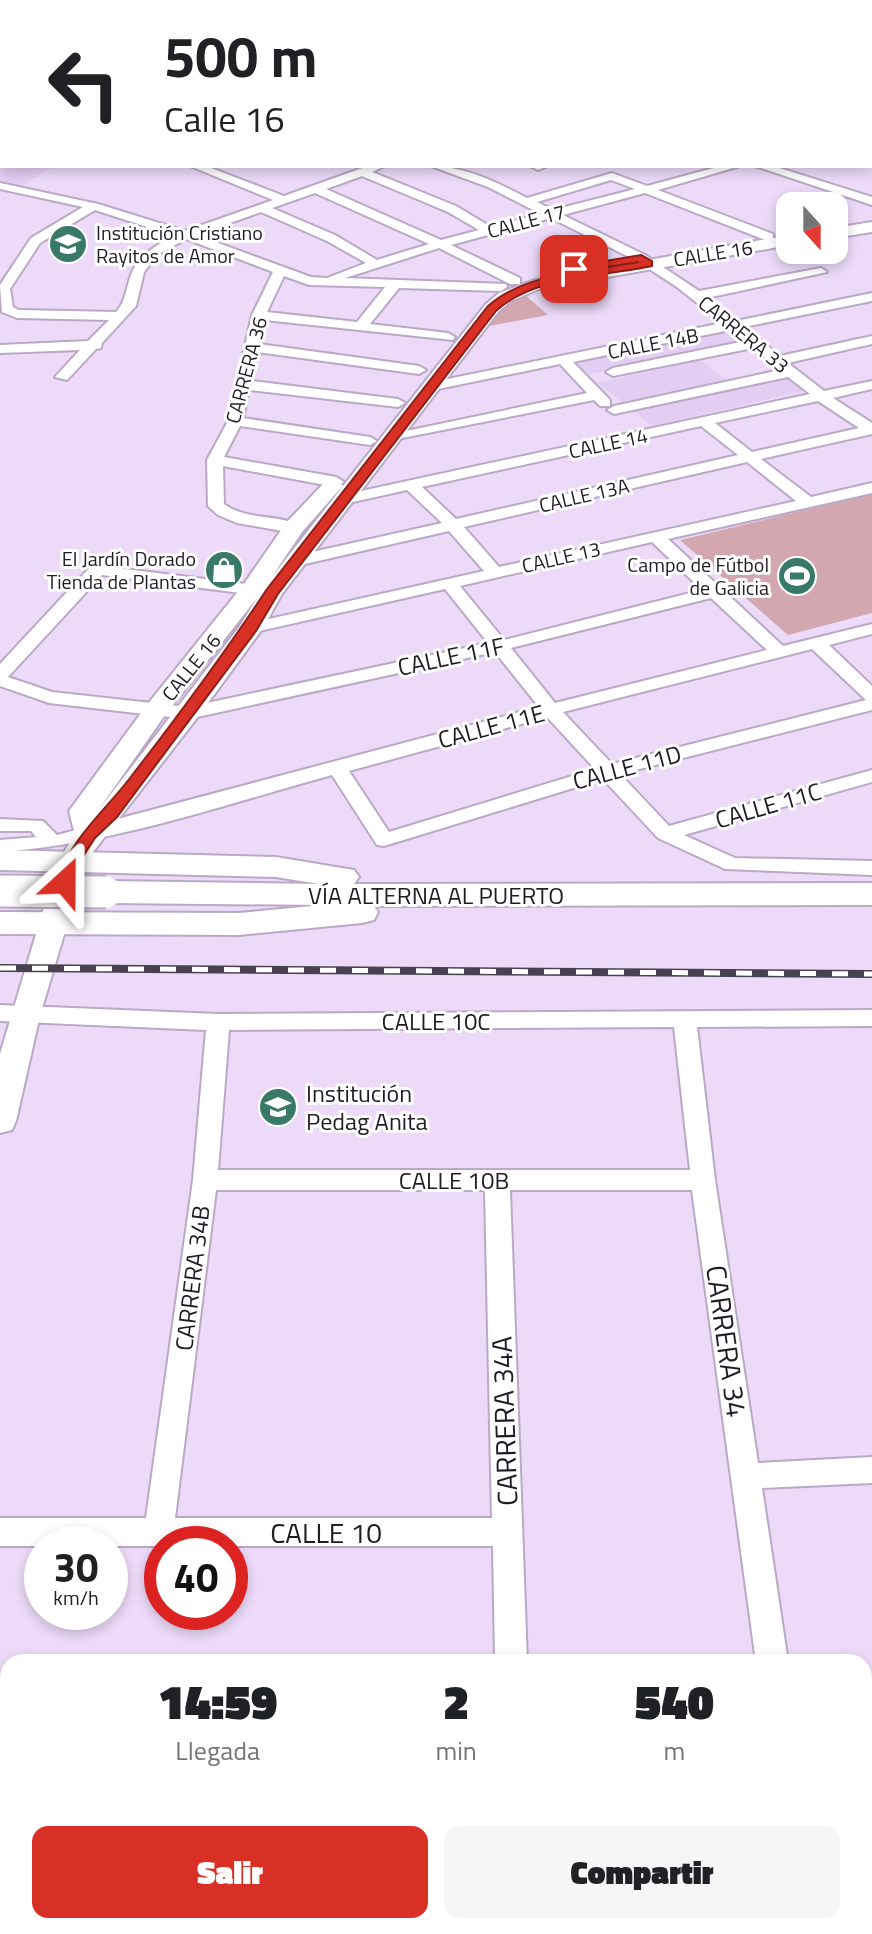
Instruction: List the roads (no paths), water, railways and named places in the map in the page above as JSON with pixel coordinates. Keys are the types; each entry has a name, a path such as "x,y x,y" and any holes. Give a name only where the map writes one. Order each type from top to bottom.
{"main road":[{"path":"0,860 82,842 470,896"},
{"name":"VÍA ALTERNA AL PUERTO","path":"0,891 470,896 872,894"},
{"path":"0,923 239,924 327,917 470,896"}],"street":[{"path":"201,168 282,199"},
{"path":"62,377 96,345 129,306 138,272 153,252 185,235 373,168"},
{"name":"CARRERA 33","path":"443,168 492,185 644,261 696,296 822,397 871,429"},
{"name":"CALLE 17","path":"320,282 440,244 726,168"},
{"path":"767,168 872,201"},
{"path":"362,172 452,209 489,231"},
{"path":"526,202 612,176 776,234"},
{"path":"0,186 94,206 256,260 279,272 320,282"},
{"path":"314,188 440,244 508,284"},
{"path":"94,206 35,241 4,289 7,309 17,314 120,316"},
{"path":"260,207 331,238 374,263"},
{"path":"848,224 872,220"},
{"path":"848,231 872,227"},
{"name":"CALLE 16","path":"320,282 508,284 776,238"},
{"name":"CALLE 16","path":"0,1121 12,1014 39,974 82,842 83,811 156,710 262,591 296,561 370,441 398,403 505,297 535,285 644,261"},
{"name":"CARRERA 36","path":"279,272 259,315 235,421 215,460 216,506 224,514 294,528"},
{"path":"696,296 821,272"},
{"name":"CALLE 16","path":"82,842 112,813 251,628 262,591 294,528 340,490 392,438 448,337 486,294 508,284"},
{"path":"361,326 394,285"},
{"name":"CALLE 14B","path":"251,347 426,378 564,361 872,297"},
{"path":"259,315 448,337"},
{"path":"778,361 872,340"},
{"path":"613,372 756,343"},
{"path":"0,349 96,345"},
{"path":"564,361 642,436"},
{"path":"614,410 791,372"},
{"path":"245,385 398,403"},
{"name":"CALLE 14","path":"340,490 411,485 872,385"},
{"path":"392,438 597,395"},
{"path":"235,421 370,441"},
{"path":"703,421 806,501"},
{"name":"CALLE 13A","path":"296,561 871,429"},
{"path":"215,460 340,490"},
{"path":"411,485 453,525 494,572"},
{"name":"CALLE 13","path":"251,628 872,488"},
{"path":"655,536 779,652"},
{"path":"0,678 98,569 262,591"},
{"path":"448,582 551,710 665,834 732,864 872,868"},
{"name":"CALLE 11F","path":"0,678 49,697 188,713 499,646 713,592"},
{"name":"CALLE 11E","path":"0,846 82,842 551,710 872,629"},
{"path":"816,643 872,696"},
{"name":"CALLE 11D","path":"337,768 384,840 608,771 872,704"},
{"name":"CALLE 11C","path":"665,834 872,776"},
{"path":"0,825 36,825 82,842"},
{"path":"840,867 872,858"},
{"name":"CALLE 10C","path":"12,1014 218,1022 872,1018"},
{"name":"CARRERA 34","path":"685,1020 703,1180 771,1654"},
{"name":"CARRERA 34B","path":"160,1526 205,1180 218,1022"},
{"name":"CALLE 10B","path":"205,1180 703,1180"},
{"name":"CARRERA 34A","path":"497,1180 511,1654"},
{"path":"747,1476 872,1470"},
{"name":"CALLE 10","path":"0,1532 144,1532"},
{"name":"CALLE 10","path":"248,1532 508,1532"}],"railway":[{"path":"0,968 872,974"}],"place":[{"name":"Institución Cristiano Rayitos de Amor","path":"68,244"},
{"name":"El Jardín Dorado Tienda de Plantas","path":"224,570"},
{"name":"Campo de Fútbol de Galicia","path":"797,576"},
{"name":"Institución Pedag Anita","path":"278,1107"}]}
